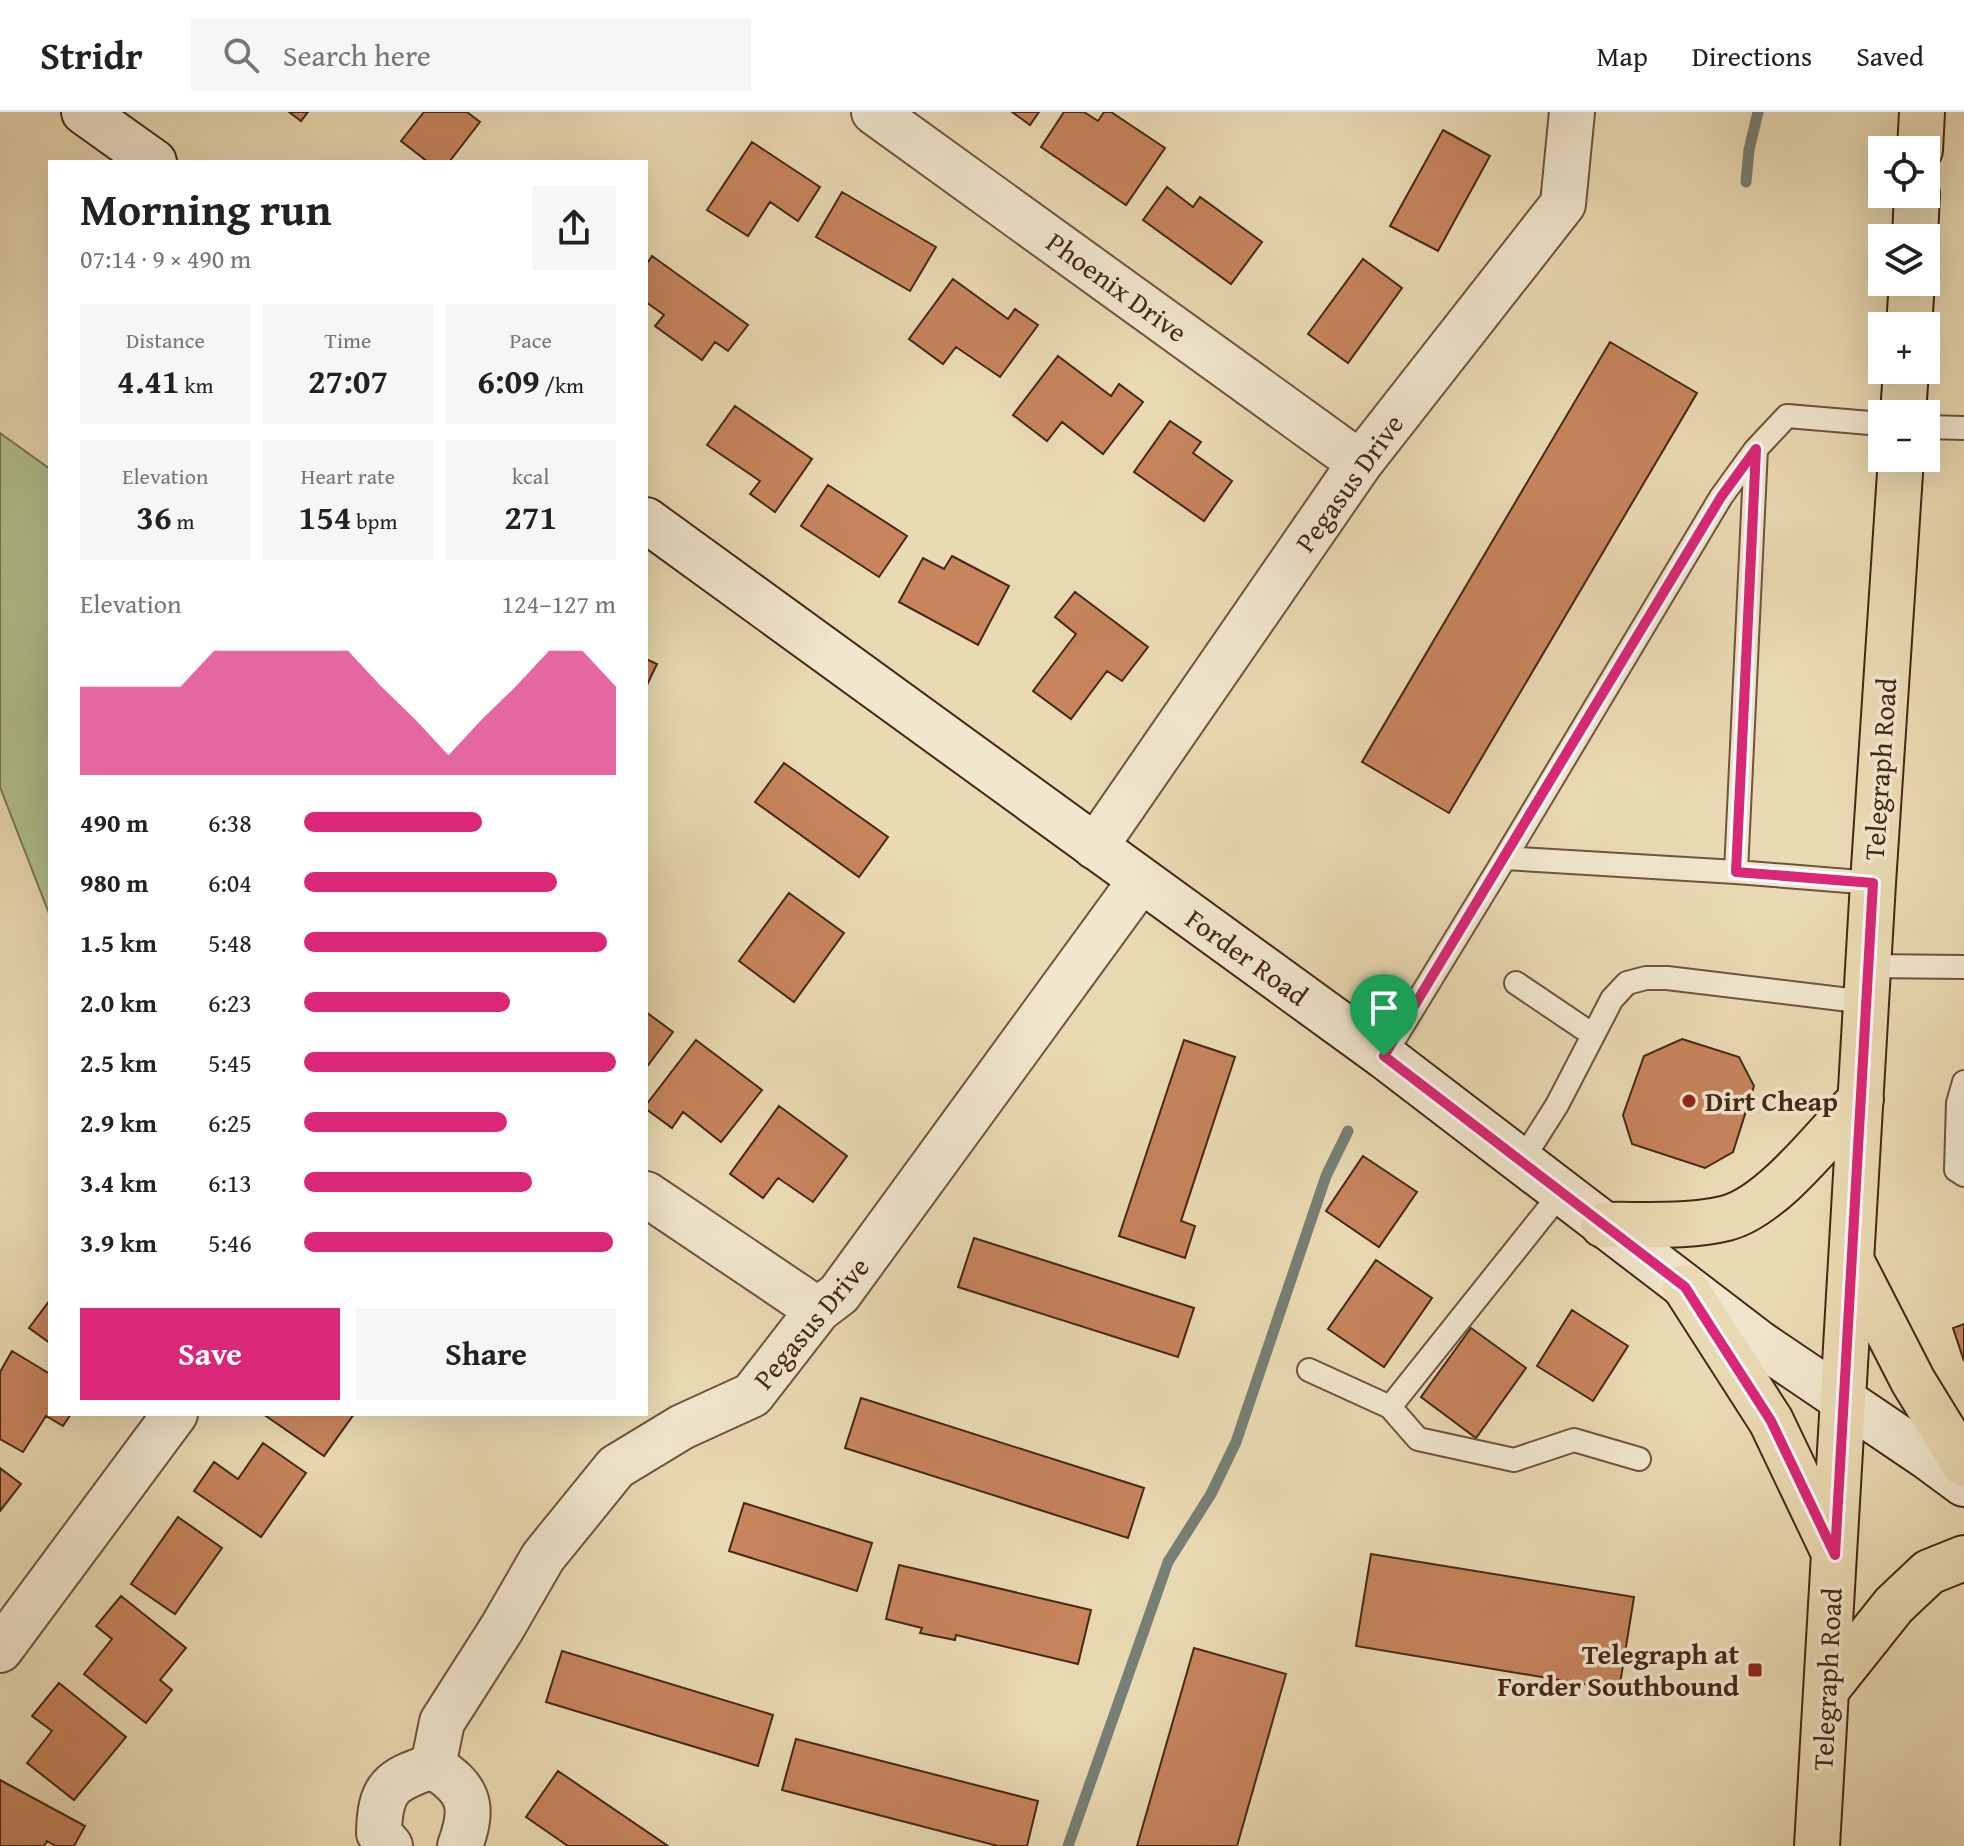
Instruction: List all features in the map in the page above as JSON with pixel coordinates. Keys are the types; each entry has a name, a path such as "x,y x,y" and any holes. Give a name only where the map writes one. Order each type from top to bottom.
{"main road":[{"path":"1921,136 1922,112"},
{"name":"Telegraph Road","path":"1821,1842 1867,984 1900,472"},
{"path":"1603,1225 1696,1223 1730,1217 1764,1200 1861,1099"},
{"path":"1852,1262 1913,1381 1964,1464"},
{"path":"1685,1287 1771,1421 1835,1555"},
{"path":"1827,1689 1894,1605 1929,1572 1964,1558"}],"street":[{"path":"84,112 151,160"},
{"name":"Phoenix Drive","path":"874,112 1360,463"},
{"name":"Pegasus Drive","path":"1095,847 1360,463 1563,204 1572,112"},
{"name":"Forder Road","path":"648,521 1384,1056 1759,1343 1964,1484"},
{"name":"Pegasus Drive","path":"433,1766 442,1722 543,1557 616,1467 682,1427 752,1395 818,1310 839,1294 1141,880"},
{"path":"648,1195 818,1310"},
{"path":"0,1650 174,1416"},
{"path":"390,1846 379,1833 380,1804 400,1777 433,1766 456,1781 468,1804 466,1828 460,1846"}],"lane":[{"path":"1384,1056 1721,497 1756,449 1787,416 1868,423"},
{"path":"1940,427 1964,428"},
{"path":"1736,872 1756,449"},
{"path":"1505,858 1873,883"},
{"path":"1521,1162 1557,1105 1612,999 1627,983 1646,978 1667,978 1867,984 1964,967"},
{"path":"1516,983 1593,1035"},
{"path":"1964,1082 1958,1103 1956,1170 1964,1175"},
{"path":"1390,1407 1561,1193"},
{"path":"1309,1370 1390,1407 1418,1439 1514,1460 1574,1440 1639,1459"}],"green space":[{"path":"0,433 48,468 48,911 0,787"}],"building":[{"path":"289,112 308,112 301,121"},
{"path":"424,112 467,112 480,122 451,160 425,160 401,141"},
{"path":"1012,112 1039,112 1030,125"},
{"path":"1064,112 1084,112 1098,121 1104,112 1111,112 1165,148 1126,205 1041,147"},
{"path":"1443,130 1490,156 1438,251 1390,226"},
{"path":"752,142 820,187 798,221 770,202 748,236 707,210"},
{"path":"1167,187 1193,207 1200,197 1262,242 1231,284 1143,220"},
{"path":"842,192 936,247 910,291 816,237"},
{"path":"652,256 748,325 728,351 715,342 702,360 655,326 664,315 648,303 648,262"},
{"path":"1363,259 1402,288 1348,363 1308,334"},
{"path":"953,279 1008,319 1015,309 1038,325 1000,377 956,347 943,364 909,339"},
{"path":"1610,342 1697,393 1449,813 1362,762"},
{"path":"1058,356 1111,396 1119,384 1143,402 1103,454 1062,422 1047,441 1013,415"},
{"path":"735,406 812,459 775,512 750,494 760,481 707,445"},
{"path":"1170,421 1201,442 1193,453 1232,481 1204,521 1134,472"},
{"path":"828,485 907,536 879,577 801,526"},
{"path":"952,556 1009,586 978,645 899,602 923,558 944,569"},
{"path":"1075,592 1148,647 1122,681 1107,671 1071,719 1033,691 1076,634 1055,617"},
{"path":"648,660 657,664 648,683"},
{"path":"784,763 888,837 859,877 755,802"},
{"path":"789,893 844,933 794,1002 739,961"},
{"path":"648,1013 673,1032 648,1065"},
{"name":"Dirt Cheap","path":"1682,1039 1739,1057 1754,1086 1733,1152 1705,1168 1632,1144 1623,1115 1644,1056"},
{"path":"696,1040 762,1090 721,1142 683,1112 672,1128 648,1110 648,1102"},
{"path":"1184,1040 1235,1057 1181,1221 1195,1226 1185,1258 1119,1236"},
{"path":"779,1106 847,1156 813,1202 778,1178 763,1198 730,1174"},
{"path":"1363,1156 1417,1192 1379,1247 1326,1211"},
{"path":"974,1238 1194,1308 1178,1357 958,1287"},
{"path":"1376,1260 1432,1298 1384,1367 1328,1329"},
{"path":"48,1303 48,1342 29,1328"},
{"path":"1572,1310 1628,1346 1593,1401 1537,1366"},
{"path":"1964,1324 1964,1361 1953,1328"},
{"path":"1471,1328 1526,1368 1476,1438 1421,1397"},
{"path":"12,1351 48,1373 48,1416 70,1416 63,1426 46,1416 23,1452 0,1439 0,1372"},
{"path":"861,1398 1144,1488 1128,1538 845,1448"},
{"path":"266,1416 353,1416 324,1456"},
{"path":"263,1443 306,1473 261,1537 194,1491 214,1462 238,1479"},
{"path":"0,1468 21,1484 0,1511"},
{"path":"744,1503 872,1543 857,1591 729,1551"},
{"path":"178,1517 222,1548 175,1614 131,1584"},
{"path":"1371,1554 1634,1597 1619,1690 1356,1646"},
{"path":"899,1565 1091,1610 1078,1664 956,1635 955,1640 920,1633 922,1628 886,1619"},
{"path":"121,1596 186,1648 160,1680 172,1690 146,1723 84,1674 112,1639 96,1626"},
{"path":"1194,1648 1286,1674 1237,1846 1137,1846"},
{"path":"562,1651 773,1715 758,1766 546,1702"},
{"path":"59,1683 126,1737 74,1800 27,1763 52,1731 32,1716"},
{"path":"796,1739 1038,1801 1027,1846 998,1846 782,1790"},
{"path":"558,1771 668,1846 568,1846 526,1817"},
{"path":"0,1780 85,1826 74,1846 56,1846 47,1841 44,1846 0,1846"}],"waterway":[{"path":"1746,182 1749,150 1758,112"},
{"path":"1068,1846 1168,1562 1211,1494 1236,1442 1326,1176 1348,1131"}],"place":[{"name":"Dirt Cheap","path":"1689,1101"},
{"name":"Telegraph at Forder Southbound","path":"1755,1670"}],"route":[{"path":"1756,449 1736,872 1873,883 1835,1555 1771,1421 1685,1287 1384,1056 1721,497 1756,449"}]}
